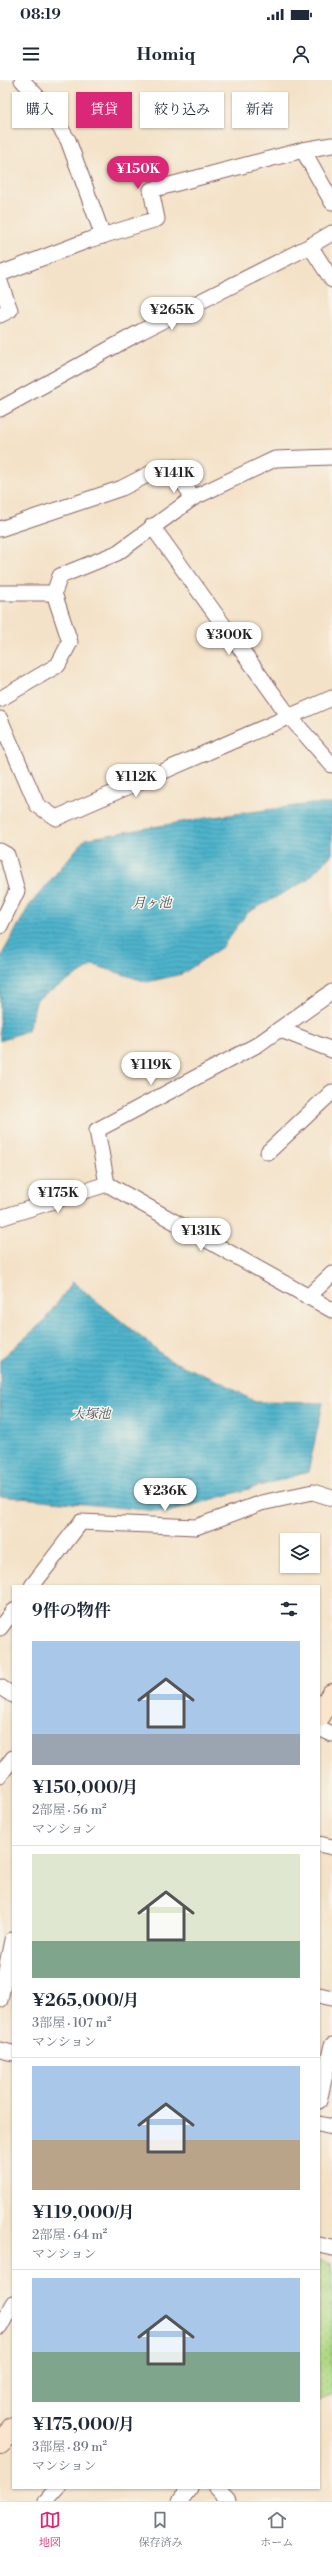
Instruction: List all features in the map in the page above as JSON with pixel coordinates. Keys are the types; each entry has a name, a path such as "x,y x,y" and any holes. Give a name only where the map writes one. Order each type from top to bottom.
{"street":[{"path":"22,80 46,106 68,140 103,236"},
{"path":"0,274 103,236 157,219 151,190 303,150 332,144"},
{"path":"303,150 332,202"},
{"path":"0,409 142,331 310,246 332,232"},
{"path":"310,246 332,280"},
{"path":"0,282 10,310 0,315"},
{"path":"0,699 58,665 70,642 54,593 60,576 117,553 152,526 193,498 275,459 332,457"},
{"path":"0,529 122,488 162,469 174,467 193,498"},
{"path":"152,526 289,716 332,765"},
{"path":"0,593 54,593"},
{"path":"0,719 37,805 56,818 332,698"},
{"path":"0,851 8,855 17,891 0,926"},
{"path":"107,1184 97,1130 257,1045 281,1030 332,992"},
{"path":"281,1030 332,1050"},
{"path":"268,1152 332,1092"},
{"path":"0,1218 107,1184 332,1310"},
{"path":"308,1297 332,1274"},
{"path":"33,1585 81,1522 196,1527 261,1503 313,1492 332,1498"},
{"path":"0,1687 12,1694"},
{"path":"320,1714 332,1695"},
{"path":"320,1728 332,1734"},
{"path":"0,1775 12,1759"},
{"path":"320,1844 332,1847"},
{"path":"0,2000 8,1939"},
{"path":"320,1995 332,1998"},
{"path":"320,2097 332,2045"},
{"path":"0,2050 12,2052"},
{"path":"320,2124 332,2127"},
{"path":"320,2245 332,2248"},
{"path":"0,2328 12,2305"},
{"path":"0,2443 12,2429"},
{"path":"46,2501 56,2489"},
{"path":"180,2501 189,2489"},
{"path":"217,2489 228,2501"}],"green space":[{"path":"320,2261 332,2264 332,2395 320,2401"}],"water":[{"name":"月ヶ池","path":"310,804 332,804 332,854 307,880 247,913 222,947 182,974 147,982 94,965 37,999 28,1030 0,1041 0,958 29,906 85,839 199,819"},
{"name":"大塚池","path":"73,1282 169,1360 225,1384 255,1402 323,1403 308,1472 168,1512 0,1496 0,1360 43,1322"}]}
